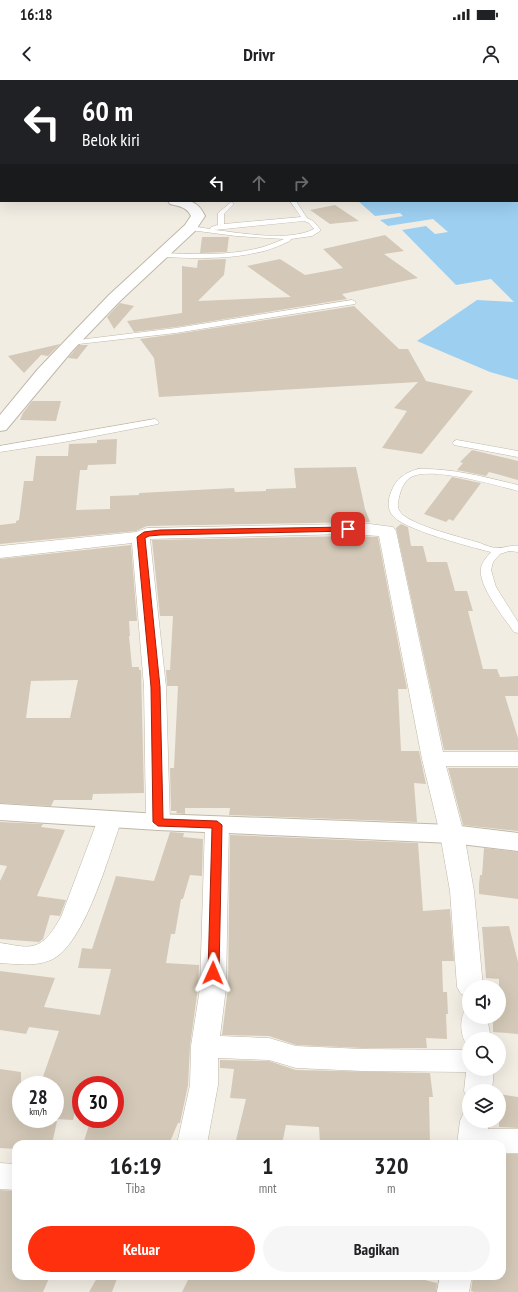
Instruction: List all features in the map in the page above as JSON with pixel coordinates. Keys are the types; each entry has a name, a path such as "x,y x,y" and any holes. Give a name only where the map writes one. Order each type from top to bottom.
{"street":[{"path":"0,426 20,400 70,343 160,255 190,228 198,216 195,209 188,204 179,202"},
{"path":"0,552 175,532 348,529 387,531 433,759 452,834 462,891 469,980"},
{"path":"141,537 156,687 158,822"},
{"path":"433,759 518,759"},
{"path":"0,812 217,825 452,834 518,842"},
{"path":"0,953 32,956 42,954 61,938 73,919 110,819"},
{"path":"193,1140 204,1085 205,1046 213,988 217,825"},
{"path":"205,1046 269,1049 296,1057 363,1060 462,1061"},
{"path":"473,1135 505,1140"},
{"path":"506,1140 518,1142"},
{"path":"0,1176 12,1177"},
{"path":"453,1292 455,1280"}],"lane":[{"path":"160,255 215,256 240,254 257,251 300,236 315,233 318,230 311,222 305,219 294,202"},
{"path":"221,226 221,213 231,204"},
{"path":"209,231 221,226 305,219"},
{"path":"190,228 252,237 300,236"},
{"path":"70,343 117,339 186,330 352,302"},
{"path":"0,449 155,422"},
{"path":"457,443 518,454"},
{"path":"497,552 408,522 400,518 395,513 393,500 401,481 406,476 421,472 462,475 518,488"},
{"path":"518,549 514,548 497,552 488,560 486,572 492,588 518,630"}],"water":[{"path":"359,202 518,202 518,380 490,372 417,341 477,300 514,302 491,279 456,285 402,230 426,226 435,234 448,232 433,219 388,226 380,220 403,216 400,213 375,216"}],"building":[{"path":"335,205 359,221 330,224 310,210"},
{"path":"385,235 404,251 384,254 418,278 342,294 347,299 176,327 134,332 127,321 182,313 182,266 197,268 198,260 226,259 224,275 198,301 291,297 247,266 280,259 305,275 343,268 323,249"},
{"path":"202,237 229,237 227,252 200,253"},
{"path":"120,303 134,306 114,329 107,317"},
{"path":"354,306 399,349 408,349 426,381 473,391 422,454 382,448 407,411 394,408 418,382 159,397 154,358 140,339 176,334"},
{"path":"60,344 48,356 41,355 24,373 8,356"},
{"path":"79,345 88,345 77,359 68,358"},
{"path":"32,401 61,401 56,421 20,420 23,413"},
{"path":"117,439 116,464 88,465 87,470 80,470 76,510 110,509 110,496 139,495 139,493 234,488 235,492 296,488 294,468 356,467 365,509 370,522 147,526 136,531 0,544 0,525 16,523 16,521 19,520 24,481 33,481 36,456 68,456 69,444 97,443 97,440"},
{"path":"472,450 518,461 518,480 489,472 486,476 457,470 463,463 460,462"},
{"path":"452,477 481,483 453,521 449,519 446,522 424,514"},
{"path":"401,524 408,527 411,546 423,546 427,562 447,562 455,591 467,591 473,611 468,611 483,669 497,669 500,677 518,676 518,696 505,696 518,738 518,750 444,750 396,528"},
{"path":"348,536 378,537 407,689 398,689 401,751 419,751 426,784 414,783 417,822 229,815 230,808 185,808 185,814 176,813 177,811 171,811 170,768 174,768 178,686 167,686 166,670 170,670 173,616 160,616 152,540"},
{"path":"131,545 137,621 129,621 129,636 132,667 139,667 139,670 141,670 144,793 93,794 92,800 54,800 51,806 0,803 0,559","holes":["78,680 70,718 26,718 31,681"]},
{"path":"448,768 518,768 518,831 463,825"},
{"path":"0,822 43,824 41,827 65,830 37,896 66,900 60,916 50,915 43,939 39,942 0,939 0,881 7,866 0,865"},
{"path":"170,832 184,833 183,837 203,839 202,876 190,875 183,899 181,899 175,934 171,934 166,963 199,965 198,988 190,1046 188,1085 180,1123 178,1123 171,1140 84,1140 88,1128 124,1128 124,1076 72,1076 72,1120 64,1120 64,1076 43,1076 59,1031 29,1027 26,1034 0,1030 0,971 55,978 44,1007 100,1015 111,969 78,968 82,948 92,949 116,876 154,881"},
{"path":"230,835 418,843 423,911 450,909 454,961 442,961 443,992 447,992 447,1039 426,1038 427,1048 363,1048 296,1045 269,1036 222,1035 228,988"},
{"path":"484,848 518,852 518,899 479,894"},
{"path":"509,926 518,962 518,1034 493,1032 493,1024 506,1024 506,980 486,978 482,927"},
{"path":"220,1060 269,1061 296,1070 430,1073 433,1097 429,1097 430,1140 320,1140 319,1127 286,1125 283,1140 236,1140 246,1099 230,1098 234,1069 220,1068"},
{"path":"0,1069 21,1072 21,1076 12,1076 12,1128 55,1128 53,1140 12,1140 12,1149 0,1148"},
{"path":"506,1095 518,1097 518,1128 506,1127"},
{"path":"506,1154 518,1154 518,1292 471,1291 472,1280 506,1280"},
{"path":"0,1190 12,1191 12,1280 48,1280 43,1292 0,1292"},
{"path":"96,1280 116,1280 112,1292 89,1292"},
{"path":"188,1280 425,1280 437,1283 436,1292 182,1292"}],"route":[{"path":"213,973 217,825 158,822 156,687 141,537 147,534 160,533 348,529"}]}
